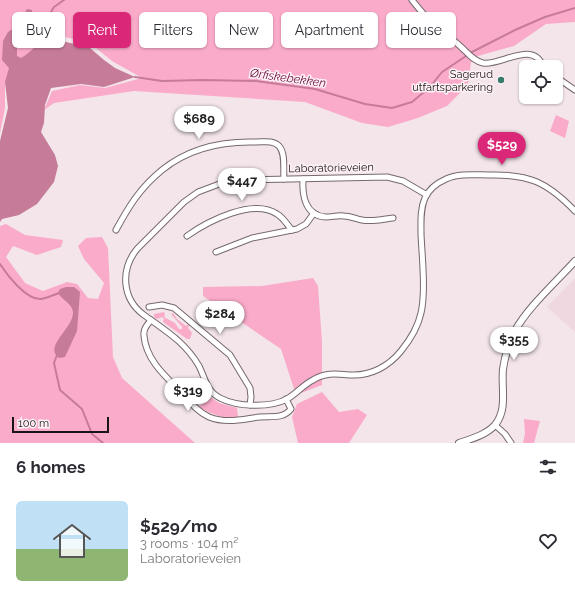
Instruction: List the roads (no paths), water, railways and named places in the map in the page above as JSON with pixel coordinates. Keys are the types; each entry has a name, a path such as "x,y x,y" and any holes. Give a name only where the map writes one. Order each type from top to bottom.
{"street":[{"path":"412,0 434,25 462,47 476,61 482,63 493,63 520,54 526,54 540,60"},
{"path":"563,82 575,90"},
{"path":"116,230 138,193 158,173 185,155 211,146 247,142 274,143 279,146 282,151 284,179"},
{"path":"427,195 437,184 450,177 469,175 514,175 534,180 547,186 559,194 575,210"},
{"name":"Laboratorieveien","path":"387,177 403,181 427,195 422,207 422,294 421,312 417,325 406,345 391,362 376,370 358,375 334,373 321,376 308,383 286,399 266,405 250,405 225,401 212,393 198,365 186,347 177,338 142,313 132,303 127,292 125,282 128,264 134,252 141,244 184,202 205,189 229,181 303,179 387,177"},
{"path":"303,179 304,200 307,206 314,213 323,216 346,216 363,220 394,218"},
{"path":"187,236 205,224 220,217 237,212 258,209 269,210 278,214 292,230"},
{"path":"216,252 252,238 292,230 303,226 309,221 314,213"},
{"path":"459,443 480,435 495,425 502,410 504,362 515,329 575,261"},
{"path":"149,306 162,305 174,308 230,355 250,388 250,405"},
{"path":"151,320 145,328 144,336 153,360 162,373 196,409 205,415 219,420 232,421 284,415 291,409 286,399"},
{"path":"495,425 505,434 511,443"}],"waterway":[{"path":"51,12 54,7 64,0"},
{"name":"Ørfiskebekken","path":"472,52 515,30 545,17 575,8"},
{"name":"Ørfiskebekken","path":"135,77 162,81 256,81 315,89 365,104 392,108 412,102 430,87 442,72 466,56"},
{"name":"Ørfiskebekken","path":"0,264 7,274 29,296 41,299 59,293"},
{"name":"Ørfiskebekken","path":"57,355 54,363 60,390 82,409 92,434 103,443"}],"place":[{"name":"Sagerud utfartsparkering","path":"501,80"}]}
